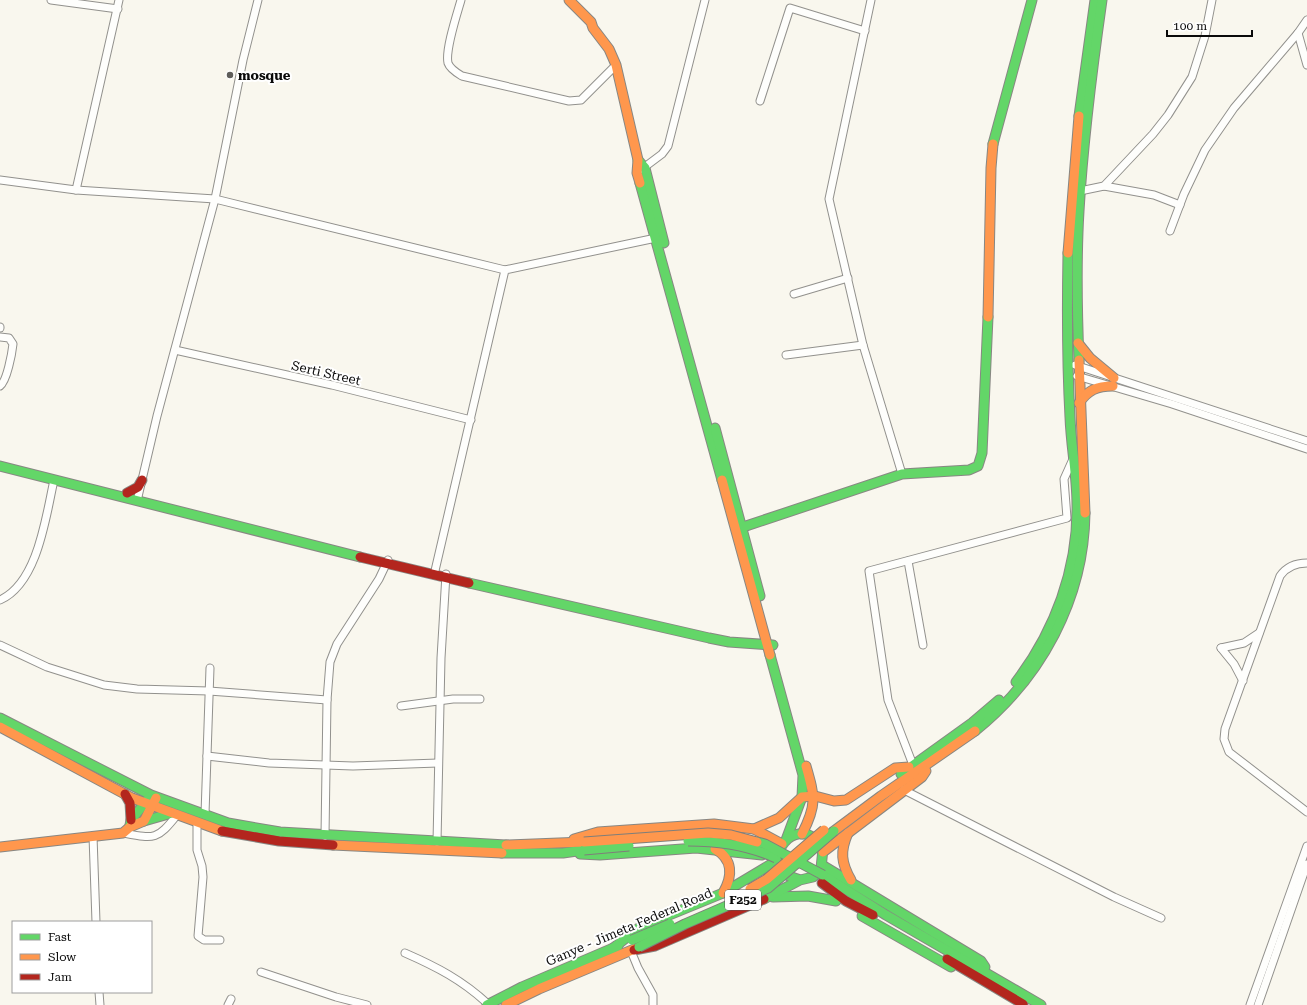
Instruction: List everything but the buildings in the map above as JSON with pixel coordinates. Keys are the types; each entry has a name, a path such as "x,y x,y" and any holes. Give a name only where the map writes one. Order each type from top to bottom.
{"main road":[{"path":"569,0 591,22 593,28 609,49 616,65 638,160 743,527 769,642 803,775 802,797 778,858 723,893 640,927 612,949"},
{"path":"743,527 902,474 969,470 978,466 980,461 986,386 991,168 994,138 1032,0"},
{"name":"Ganye - Jimeta Federal Road","path":"488,1005 529,984 712,907 758,885 824,830 972,723 1006,694 1032,660 1049,630 1062,597 1074,549 1077,516 1068,375 1067,290 1071,201 1083,79 1094,0"},
{"path":"824,852 922,777 930,764 982,725 1012,698 1032,673 1050,646 1065,611 1078,569 1084,532 1085,488 1078,376 1080,191 1102,0"},
{"path":"641,170 656,238 769,642 815,796 810,818 802,834"},
{"path":"1078,342 1084,353 1092,362 1114,382"},
{"path":"1079,403 1085,393 1092,388 1114,382"},
{"path":"0,462 127,493 137,499"},
{"path":"0,466 388,562 708,638 769,642"},
{"path":"127,493 138,487 142,480"},
{"path":"0,718 175,814 220,831 293,842 511,853 600,855 696,848 715,849 778,858"},
{"path":"0,727 125,794 205,814 228,823 250,828 325,836 501,845 560,843 584,846 717,841 768,853 820,878 846,901 977,971 1026,1005"},
{"name":"Ganye - Jimeta Federal Road","path":"506,1005 539,989 635,950 685,924 768,888 834,831 930,764"},
{"path":"754,829 779,818 802,797 815,796 834,801 846,800 895,768 911,766"},
{"path":"125,794 130,803 128,827"},
{"path":"144,821 151,800"},
{"path":"128,827 151,800"},
{"path":"0,847 93,836 128,827 144,821 175,814"},
{"path":"560,843 598,832 714,824 754,829 784,842"},
{"path":"849,832 842,845 841,863 851,881"},
{"path":"635,950 655,946 696,930 770,897 818,873 822,865 824,852 816,839 802,834 790,836 784,842"},
{"path":"563,853 584,846"},
{"path":"715,849 726,857 730,870 728,885 723,893"},
{"path":"778,858 781,868 787,875 804,880 836,901 968,976 988,978 1041,1005"},
{"path":"822,865 851,881 981,961 988,978"},
{"path":"770,897 808,896 836,901"}],"street":[{"path":"51,0 118,9"},
{"path":"76,190 119,0"},
{"path":"137,499 157,416 215,199 243,60 258,0"},
{"path":"461,0 448,52 448,64 462,76 569,101 581,100 616,65"},
{"path":"641,170 662,154 668,146 705,0"},
{"path":"871,0 829,199 863,345 902,474"},
{"path":"1104,186 1153,134 1168,115 1192,77 1205,36 1212,0"},
{"path":"760,101 790,8 865,31"},
{"path":"1170,231 1180,204 1205,150 1234,108 1298,33 1307,20"},
{"path":"1298,33 1307,65"},
{"path":"0,180 76,190 215,199 505,270 656,238"},
{"path":"1080,191 1104,186 1154,195 1180,204"},
{"path":"435,572 505,270"},
{"path":"794,294 848,278"},
{"path":"0,337 9,338 13,344 7,370 2,385 0,386"},
{"path":"786,355 863,345"},
{"name":"Serti Street","path":"175,350 332,385 471,420"},
{"path":"1068,364 1078,366 1114,382 1307,449"},
{"path":"1068,375 1114,382 1307,441"},
{"path":"911,766 888,700 869,571 1067,518 1064,479 1074,458"},
{"path":"0,600 7,597 18,587 37,552 54,480"},
{"path":"908,561 923,645"},
{"path":"325,836 327,700 332,655 388,562"},
{"path":"1307,563 1293,565 1284,570 1280,576 1225,729 1224,739 1225,745 1229,752 1307,812"},
{"path":"437,842 440,701 446,575"},
{"path":"1243,681 1234,664 1221,648 1244,643 1260,631"},
{"path":"0,645 47,667 104,685 137,689 209,690 327,700"},
{"path":"205,814 210,668"},
{"path":"401,706 453,699 480,699"},
{"path":"207,756 270,763 353,766 438,763"},
{"path":"904,790 1114,897 1161,918"},
{"path":"128,827 142,836 155,836 164,831 175,814"},
{"path":"197,822 197,850 202,866 198,936 204,940 220,940"},
{"path":"93,836 96,921"},
{"path":"1250,1005 1307,846"},
{"path":"1258,1005 1307,864"},
{"path":"635,950 638,968 653,995 653,1005"},
{"path":"405,953 444,971 473,990 488,1005"},
{"path":"261,972 336,997 367,1005"},
{"path":"99,993 100,1005"}],"traffic: fast":[{"path":"993,144 1032,0"},
{"path":"1079,116 1095,0"},
{"path":"1079,360 1077,286 1079,211 1088,106 1102,0"},
{"path":"638,160 645,168 664,243"},
{"path":"640,183 722,480"},
{"path":"1016,682 1042,642 1062,598 1073,552 1076,529 1077,494 1068,376 1068,253"},
{"path":"743,527 902,474 969,470 978,466 982,453 988,317"},
{"path":"715,428 760,596"},
{"path":"0,466 360,557"},
{"path":"975,731 999,710 1020,687 1039,661 1054,634 1067,606 1077,576 1083,545 1085,513"},
{"path":"469,583 709,638 729,642 773,645"},
{"path":"770,655 803,775 802,797 786,840"},
{"path":"901,774 972,723 999,700"},
{"path":"0,718 151,795 228,823 280,832 506,845"},
{"path":"130,825 131,820 150,797"},
{"path":"144,821 172,813"},
{"path":"639,947 685,924 768,888 834,831"},
{"path":"764,899 800,880 813,877 821,868 823,849 815,839 807,834 799,834 791,837 780,849 778,857 780,866 786,874 800,880"},
{"path":"688,841 711,842 744,847 776,858"},
{"path":"757,842 765,844 823,875"},
{"path":"584,850 629,846"},
{"path":"580,854 600,855 696,848 762,855"},
{"path":"502,853 563,853 584,850"},
{"path":"612,949 640,927 723,893 778,860"},
{"path":"822,865 981,961 985,967"},
{"path":"823,875 886,915 1041,1005"},
{"path":"773,897 808,896 836,901"},
{"path":"862,916 951,967"},
{"path":"632,940 670,924"},
{"path":"487,1005 522,987 618,946"}],"traffic: slow":[{"path":"569,0 591,22 593,28 609,49 616,65 638,160 637,173 640,183"},
{"path":"1068,253 1079,116"},
{"path":"988,317 991,168 993,144"},
{"path":"1078,343 1090,358 1114,378"},
{"path":"1079,360 1085,513"},
{"path":"1079,403 1089,392 1098,388 1113,386"},
{"path":"722,480 770,655"},
{"path":"0,727 132,798 222,831"},
{"path":"834,831 881,796 975,731"},
{"path":"802,834 810,816 813,801 813,793 806,766"},
{"path":"754,829 779,818 802,797 815,796 834,801 846,800 895,768 909,767"},
{"path":"823,852 922,777 926,771"},
{"path":"0,847 123,833 130,827 144,821 156,798"},
{"path":"574,839 598,832 714,824 754,829 782,844"},
{"path":"750,889 767,879 824,830"},
{"path":"584,842 708,833 731,835 757,842"},
{"path":"848,833 845,839 843,857 845,868 851,880"},
{"path":"506,845 584,842"},
{"path":"333,845 502,853"},
{"path":"715,849 725,858 730,868 730,874 723,893"},
{"path":"506,1005 539,989 639,947"}],"traffic: jam":[{"path":"127,493 138,487 142,480"},
{"path":"360,557 469,583"},
{"path":"125,794 130,803 131,820"},
{"path":"222,831 279,841 333,845"},
{"path":"822,883 846,901 873,915"},
{"path":"634,950 655,946 764,899"},
{"path":"947,959 1023,1004"}],"place":[{"name":"mosque","path":"230,75"}]}
